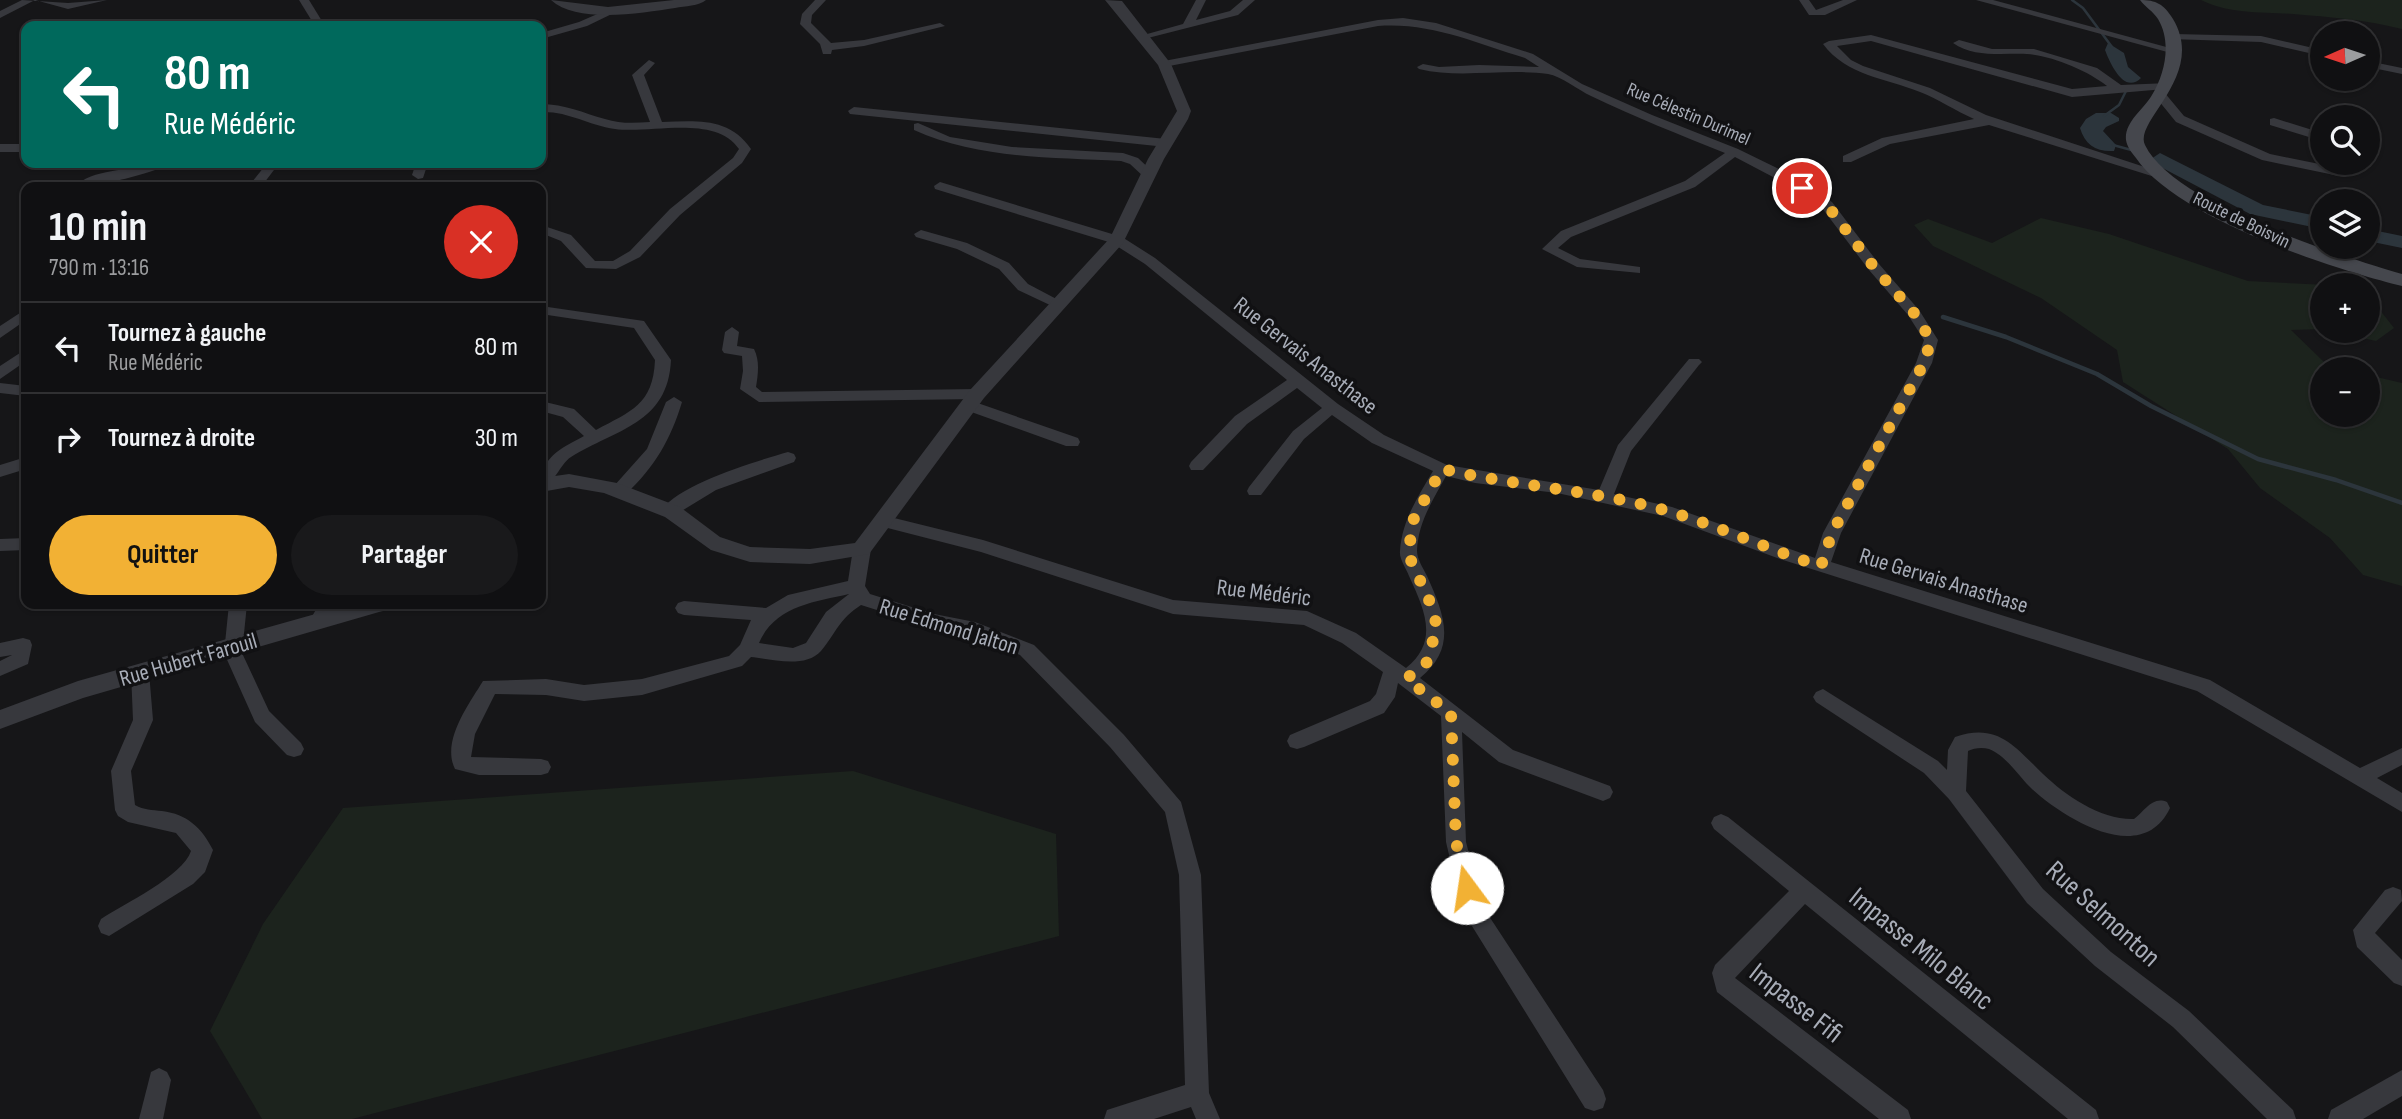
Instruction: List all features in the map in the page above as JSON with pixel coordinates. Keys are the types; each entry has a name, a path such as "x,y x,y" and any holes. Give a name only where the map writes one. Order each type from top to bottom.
{"main road":[{"path":"2147,0 2168,20 2174,44"},
{"name":"Route de Boisvin","path":"2174,44 2162,90 2135,129 2134,142 2143,156 2162,175 2207,205 2332,260 2402,280"}],"street":[{"path":"0,15 30,0"},
{"path":"40,0 68,6 102,0"},
{"path":"304,0 317,21"},
{"path":"557,0 577,7 615,10 700,0"},
{"path":"821,0 807,14 805,24 827,50 940,26"},
{"path":"1111,0 1164,64"},
{"path":"1187,27 1200,0"},
{"path":"1228,0 1248,2"},
{"path":"1804,0 1814,13 1833,9 1852,0"},
{"path":"1981,0 2174,44 2261,39 2310,50"},
{"path":"1144,38 1234,13 1248,2"},
{"path":"546,35 583,24 615,10"},
{"name":"Rue Célestin Durimel","path":"1164,64 1378,23 1403,21 1432,25 1529,56 1577,86 1647,118 1734,152 1778,174 1827,205 1874,267 1914,313 1931,340 1924,363 1832,533 1821,566"},
{"path":"2162,175 1965,112 1921,88 1859,67 1833,51 1829,44 1871,38 2073,93 2084,94 2117,88 2162,90 2180,119 2266,157 2310,166"},
{"path":"1959,43 1992,52 2030,51 2093,70 2117,88"},
{"path":"649,63 638,75 657,126"},
{"name":"Rue Edmond Jalton","path":"1164,64 1184,111 1117,240 1057,303 973,400 882,521 862,549 859,591 900,612 975,629 1027,650 1117,741 1174,808 1190,875 1197,1093 1208,1119"},
{"path":"2380,66 2402,71"},
{"path":"1423,67 1439,70 1479,68 1554,71"},
{"path":"546,108 568,108 614,126 705,125 734,136 745,149 738,160 675,212 635,254 616,265 592,265 566,238 546,231"},
{"path":"854,111 1166,143"},
{"path":"1847,159 1886,141 1990,121"},
{"path":"2274,122 2310,133"},
{"path":"918,127 947,140 1012,151 1123,157 1135,161 1150,174"},
{"path":"0,148 21,148"},
{"path":"1635,270 1577,263 1549,249 1566,234 1690,184 1734,152"},
{"path":"90,182 150,168"},
{"path":"258,182 269,168"},
{"name":"Rue Gervais Anasthase","path":"940,186 1117,240 1150,261 1332,408 1378,439 1442,469 1475,477 1605,496 1666,511 1821,566 2203,685 2402,803"},
{"path":"921,234 962,246 1004,266 1023,287 1057,303"},
{"path":"546,311 639,324 660,353 663,371 651,403 644,411 562,455 546,477"},
{"path":"0,333 21,317"},
{"path":"732,332 729,349 749,352 751,371 748,389 759,397 973,400 1072,442"},
{"path":"0,374 21,358"},
{"path":"1605,496 1624,449 1694,362"},
{"path":"1197,466 1226,433 1298,379"},
{"path":"0,388 21,390"},
{"path":"620,490 635,477 656,450 674,402"},
{"path":"546,408 568,413 594,437"},
{"path":"1255,491 1287,447 1317,417 1332,408"},
{"path":"669,511 691,495 788,458"},
{"path":"0,471 21,465"},
{"path":"1297,741 1377,706 1399,674 1427,662 1437,626 1429,600 1408,554 1414,518 1442,469"},
{"path":"546,483 568,479 620,490 669,511 719,545 740,553 766,556 822,555 862,549"},
{"name":"Rue Médéric","path":"882,521 983,546 1172,607 1307,618 1349,638 1506,756 1603,792"},
{"path":"0,545 21,544"},
{"path":"541,767 479,767 462,762 460,756 464,739 490,686 545,687 584,693 642,687 735,661 747,649 757,626 769,615 794,600 859,591"},
{"path":"747,649 802,654 813,648 830,618 859,591"},
{"path":"684,608 769,615"},
{"path":"237,609 232,646 243,677 262,716 294,749"},
{"name":"Rue Hubert Farouil","path":"0,720 78,690 232,646 323,613 348,609"},
{"path":"0,650 19,645 23,645 24,650 18,663 0,669"},
{"path":"109,926 186,877 197,865 202,850 194,834 171,819 132,816 125,810 121,771 143,720 140,672"},
{"name":"Rue Selmonton","path":"1823,697 1931,767 1956,793 2035,897 2103,959 2181,1019 2284,1119"},
{"path":"1451,713 1456,842 1473,911 1594,1099"},
{"path":"1956,793 1958,750 1962,743 1983,740 2009,750 2038,782 2055,796 2104,823 2120,829 2133,829 2143,825 2160,808"},
{"path":"2359,778 2402,756"},
{"name":"Impasse Milo Blanc","path":"1721,823 2087,1119"},
{"name":"Impasse Fifi","path":"1803,891 1723,973 1725,984 1899,1119"},
{"path":"2393,897 2364,930 2365,940 2402,975"},
{"path":"151,1119 159,1080"},
{"path":"2340,1119 2402,1082"},
{"path":"1116,1119 1197,1093"}],"shaded area":[{"path":"2201,0 2402,0 2402,29 2380,24 2380,21 2234,10"},
{"path":"2108,43 2124,53 2128,67 2141,78 2129,83 2118,75 2105,50"},
{"path":"2096,113 2111,113 2119,118 2119,121 2103,131 2116,145 2114,151 2092,146 2082,134 2080,128 2086,119"},
{"path":"2041,218 2109,234 2248,281 2310,284 2310,329 2291,330 2319,357 2310,357 2310,427 2380,427 2380,378 2402,383 2402,586 2363,575 2330,538 2260,488 2228,449 2123,382 2117,350 2041,298 1933,246 1914,225 1928,219 1992,243"},
{"path":"2380,310 2394,328 2380,338"},
{"path":"853,771 1056,834 1059,936 352,1119 262,1119 210,1031 263,924 343,808"}],"waterway":[{"path":"2072,0 2083,8 2112,47"},
{"path":"2104,116 2119,105 2127,89"},
{"path":"2113,145 2135,151"},
{"path":"2160,159 2257,210 2310,221"},
{"path":"2380,237 2402,242"},
{"path":"1943,317 2006,337 2097,374 2151,406 2258,459 2336,480 2402,503"}],"route":[{"path":"1467,888 1456,842 1451,713 1406,679 1427,662 1437,626 1429,600 1408,554 1414,518 1442,469 1475,477 1557,487 1666,511 1821,566 1832,533 1924,363 1931,340 1914,313 1874,267 1827,205 1802,188"}]}
